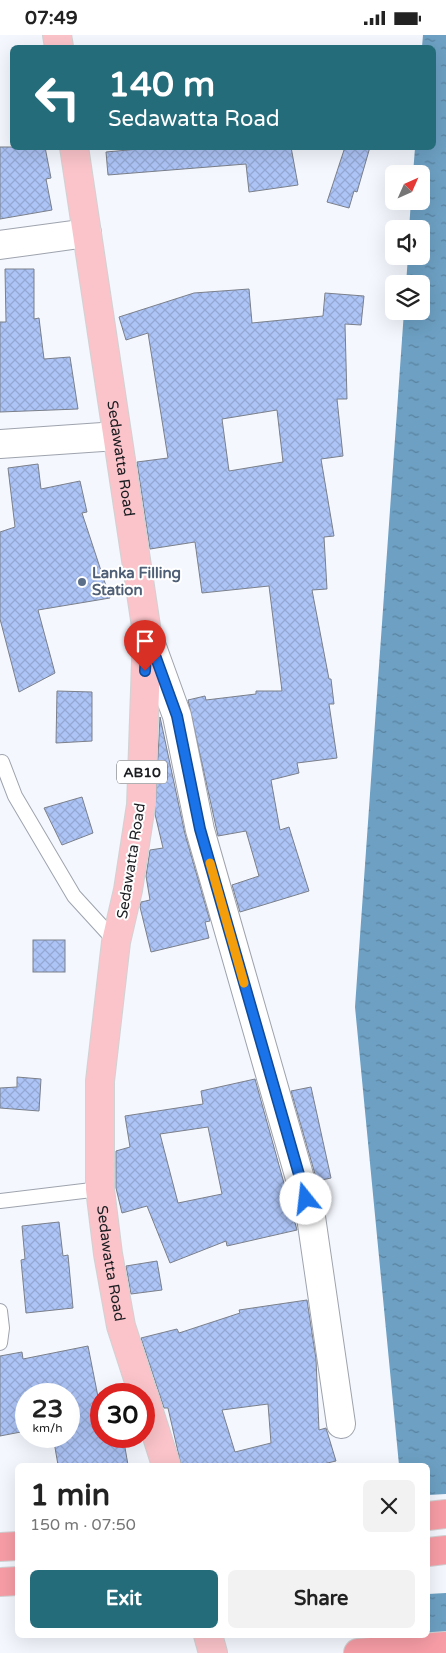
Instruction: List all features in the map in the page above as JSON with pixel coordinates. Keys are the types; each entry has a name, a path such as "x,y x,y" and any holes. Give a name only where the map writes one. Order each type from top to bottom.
{"highway":[{"path":"430,1516 446,1515"},
{"path":"0,1547 15,1546"},
{"path":"430,1552 446,1550"},
{"path":"0,1582 15,1581"},
{"path":"358,1653 446,1646"}],"main road":[{"name":"Sedawatta Road","path":"74,150 147,633 141,805 128,890 116,942 100,1081 100,1189 121,1326 139,1383"},
{"name":"Sedawatta Road","path":"155,1432 165,1463"},
{"path":"209,1638 213,1653"}],"street":[{"path":"0,245 87,233"},
{"path":"0,444 117,436"},
{"path":"147,633 177,716 200,829 311,1217 341,1424"}],"lane":[{"path":"2,762 15,796 74,896 116,942"},
{"path":"0,1201 100,1189"},
{"path":"0,1311 2,1328 0,1343"}],"water":[{"path":"423,35 446,35 446,1653 430,1637 430,1463 399,1463 355,1007 403,320 430,320 430,275 407,275 407,265 430,265 430,220 410,220 410,210 430,210 430,165 414,165 415,150 436,150 436,45 422,45"}],"pier":[{"path":"446,1494 446,1593 430,1594 430,1495"}],"building":[{"path":"0,147 10,147 10,150 46,150 51,178 46,179 52,210 0,219"},
{"path":"128,150 292,150 298,185 249,192 246,164 108,175 106,152"},
{"path":"344,150 369,150 357,192 354,191 349,208 327,202"},
{"path":"5,269 34,269 34,319 39,318 44,359 70,357 78,409 0,412 0,322 6,322"},
{"path":"249,289 252,323 323,316 325,293 364,296 361,325 345,324 347,399 337,399 343,456 321,459 334,536 324,537 327,589 312,590 329,679 331,679 334,704 329,704 337,758 297,763 299,773 271,780 280,830 289,827 309,891 240,912 232,885 259,876 246,831 218,836 188,700 205,696 206,700 256,694 256,691 282,691 269,586 202,593 195,542 150,549 137,462 168,458 148,333 126,340 119,317 194,293","holes":["277,410 283,462 229,471 222,419"]},
{"path":"38,464 41,489 80,481 87,512 82,513 110,598 38,610 55,673 19,692 0,619 0,532 15,527 8,468"},
{"path":"57,691 92,692 92,741 56,743"},
{"path":"160,717 185,834 210,921 205,922 209,938 151,952 140,907 141,902 150,900 146,876 150,850 163,848 155,814"},
{"path":"82,797 93,833 62,845 44,808"},
{"path":"33,940 65,940 65,972 33,972"},
{"path":"17,1077 41,1079 39,1111 0,1108 0,1088 17,1087"},
{"path":"255,1079 297,1230 227,1246 226,1241 170,1263 147,1206 122,1213 116,1188 116,1151 130,1147 125,1116 203,1104 201,1091","holes":["208,1127 222,1194 178,1203 160,1134"]},
{"path":"311,1087 331,1178 317,1181 291,1091"},
{"path":"59,1222 63,1256 68,1255 73,1308 26,1313 21,1260 25,1259 22,1226"},
{"path":"157,1261 162,1290 131,1294 126,1266"},
{"path":"307,1300 316,1359 319,1430 326,1428 336,1461 328,1463 181,1463 168,1408 164,1408 141,1338 177,1329 179,1333 240,1313 239,1310","holes":["268,1404 271,1443 235,1452 222,1410"]},
{"path":"88,1346 95,1383 90,1383 90,1448 125,1448 128,1463 58,1463 55,1448 80,1448 80,1383 15,1383 15,1433 0,1436 0,1356 22,1352 23,1359"}],"slow traffic":[{"path":"210,863 244,983"}],"place":[{"name":"Lanka Filling Station","path":"82,582"}],"route":[{"path":"145,671 147,633 177,716 200,829 306,1199"}]}
